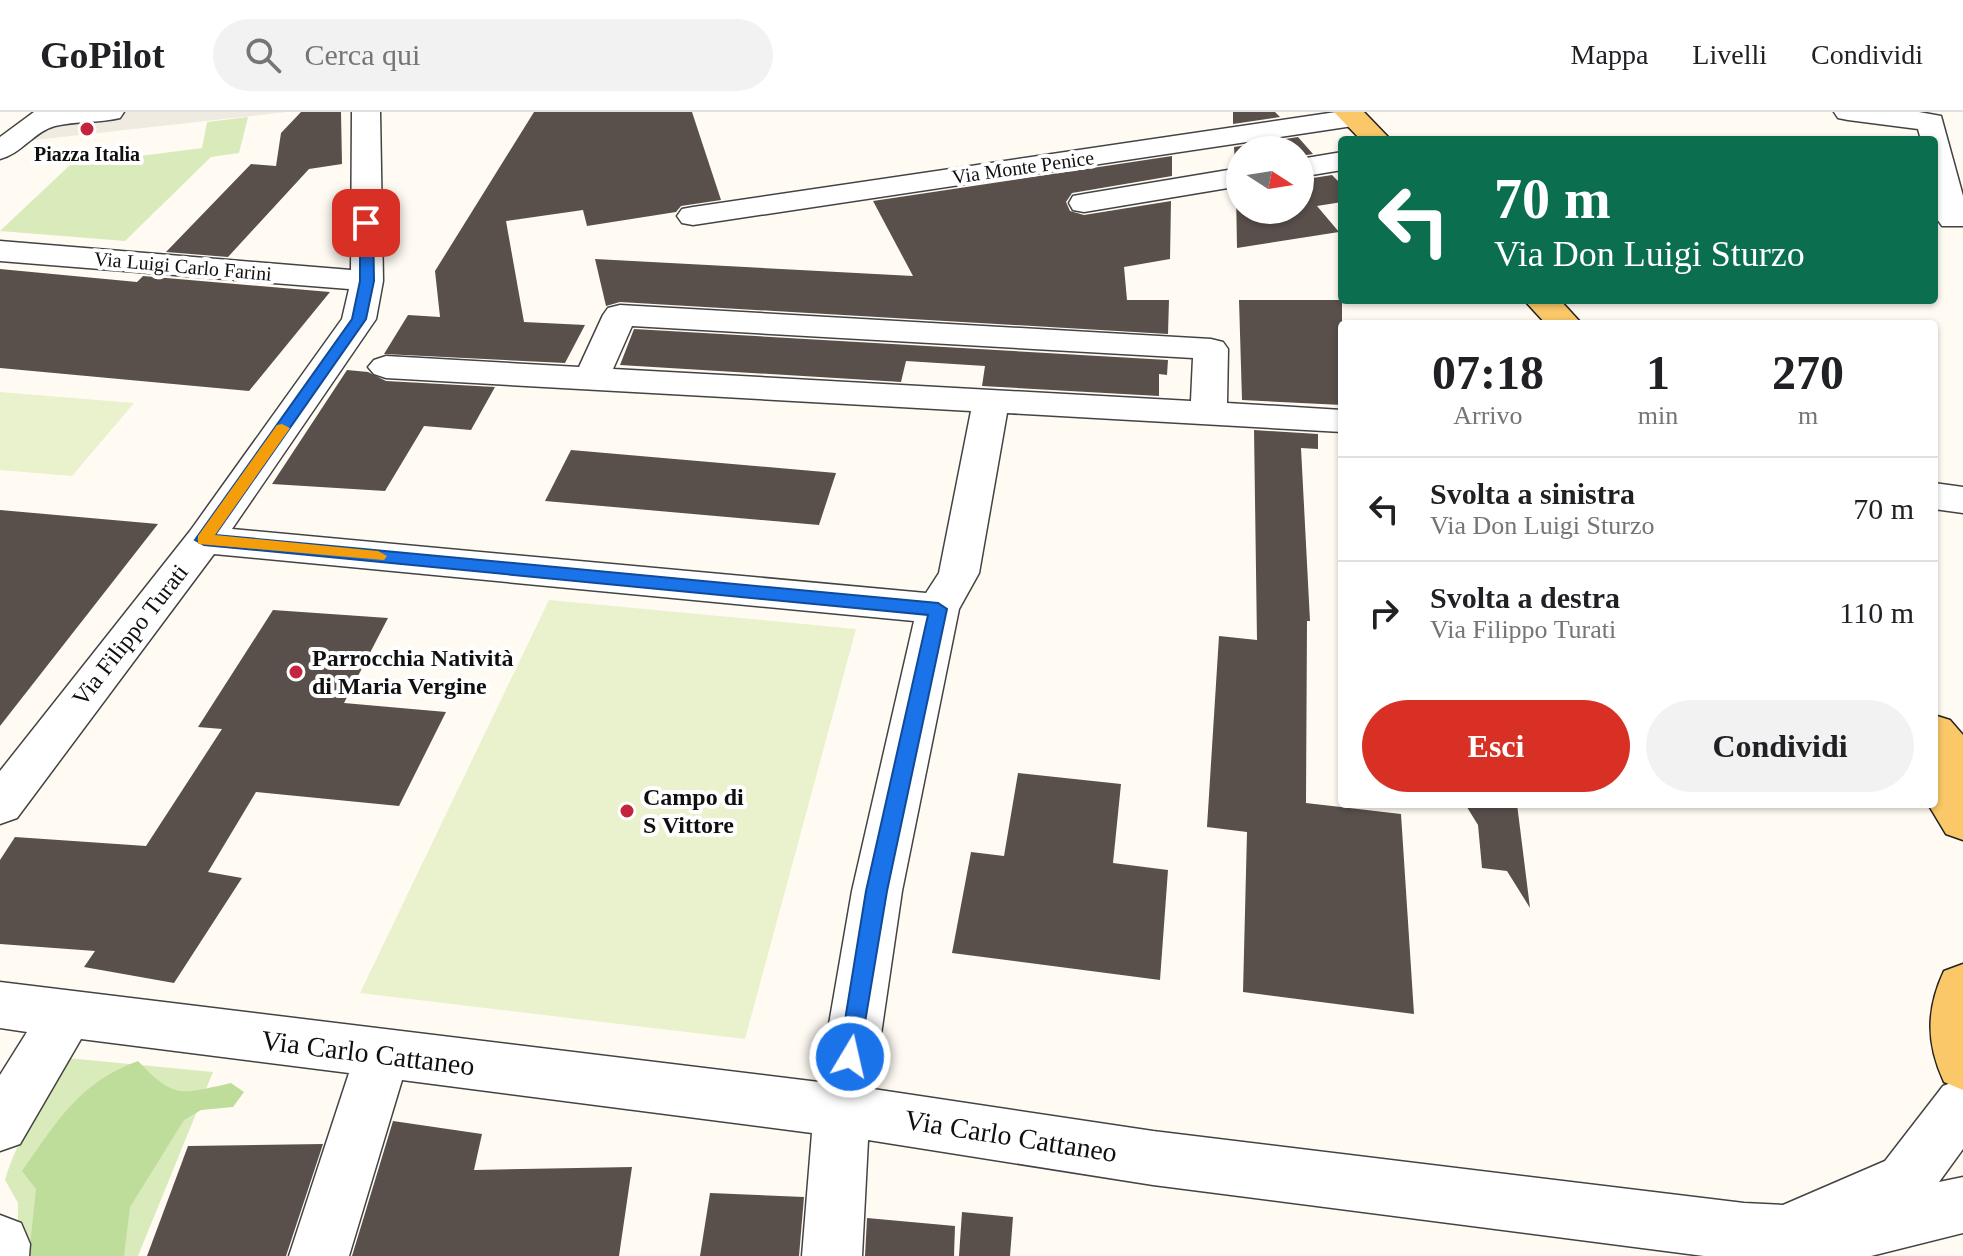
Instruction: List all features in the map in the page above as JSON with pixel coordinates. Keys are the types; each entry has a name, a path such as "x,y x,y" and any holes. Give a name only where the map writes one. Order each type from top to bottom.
{"main road":[{"path":"1350,115 1373,136"},
{"path":"1545,304 1561,320"},
{"path":"1938,737 1963,767"},
{"path":"1938,780 1963,821"},
{"path":"1963,987 1956,1001 1956,1043 1963,1065"}],"street":[{"path":"0,150 46,116 110,112"},
{"name":"Via Filippo Turati","path":"0,805 20,750 204,540 359,319 367,281 366,112"},
{"path":"1848,112 1931,122 1934,136"},
{"name":"Via Monte Penice","path":"693,216 1178,144 1350,115"},
{"path":"1163,118 1161,122 1178,144"},
{"path":"1938,157 1950,218"},
{"path":"1314,166 1338,162"},
{"path":"1084,203 1226,179"},
{"name":"Via Luigi Carlo Farini","path":"0,251 367,281"},
{"path":"591,379 620,315 1211,349 1209,413"},
{"path":"942,398 956,334"},
{"path":"980,459 959,457 964,438 958,426 943,419 399,377 591,379 1338,421"},
{"path":"832,1256 842,1113 877,891 938,609 959,573 991,401"},
{"path":"1938,497 1963,500"},
{"path":"204,540 938,609"},
{"name":"Via Carlo Cattaneo","path":"0,1005 382,1056 892,1117 1168,1160 1820,1242 1963,1205"},
{"path":"0,1125 67,1014"},
{"path":"319,1256 382,1056"},
{"name":"Via Carlo Cattaneo","path":"1820,1242 1905,1181 1963,1104"},
{"path":"0,1244 0,1254"}],"green space":[{"path":"248,117 239,153 211,157 125,241 0,231 70,165 202,148 207,122"},
{"path":"0,392 134,403 72,476 0,470"},
{"name":"Campo di S Vittore","path":"549,600 856,629 745,1039 360,993"},
{"path":"67,1058 213,1072 138,1256 17,1256 18,1203 5,1180 25,1133"},
{"path":"138,1061 161,1082 180,1091 231,1083 244,1092 233,1107 201,1110 184,1120 130,1207 124,1256 29,1256 36,1189 22,1171 58,1120 84,1093 117,1070"}],"shaded area":[{"name":"Piazza Italia","path":"63,112 287,112 26,141"}],"building":[{"path":"301,112 341,112 342,164 309,169 228,257 166,252 251,164 276,166 281,133"},
{"path":"534,112 692,112 721,200 681,206 676,212 587,226 583,210 506,221 524,322 585,325 565,363 384,354 408,315 440,317 435,271"},
{"path":"1233,112 1275,112 1280,117 1233,124"},
{"path":"1172,156 1172,176 1072,193 1066,202 1070,211 1084,215 1171,201 1170,259 1124,267 1127,300 1169,300 1168,334 620,302 606,306 595,259 913,276 873,201"},
{"path":"1332,175 1338,181 1338,203 1317,206 1338,232 1237,248 1237,224 1314,224 1314,178"},
{"path":"0,269 137,282 143,276 330,292 249,391 0,368"},
{"path":"1239,300 1338,300 1338,304 1342,304 1342,320 1338,320 1338,405 1242,400"},
{"path":"634,329 1168,360 1167,375 1159,374 1159,396 982,386 985,366 906,361 901,382 620,365"},
{"path":"347,370 368,372 386,381 495,387 471,430 424,426 385,491 272,484"},
{"path":"1254,430 1318,434 1318,449 1301,448 1310,621 1307,621 1306,803 1401,814 1414,1014 1243,992 1247,832 1207,827 1219,636 1257,640"},
{"path":"571,450 836,473 819,525 545,501"},
{"path":"0,510 158,524 0,726"},
{"path":"273,610 388,618 344,703 446,712 399,806 256,792 208,872 242,878 174,983 84,967 95,951 0,944 0,860 15,837 146,846 222,729 198,727"},
{"path":"1018,773 1121,784 1113,863 1168,870 1160,980 952,953 971,852 1004,856"},
{"path":"1467,808 1518,808 1530,908 1507,871 1482,868 1478,825"},
{"path":"393,1121 482,1134 474,1170 632,1167 619,1256 352,1256"},
{"path":"323,1144 286,1256 147,1256 188,1146"},
{"path":"710,1193 804,1197 799,1256 700,1256"},
{"path":"962,1212 1013,1217 1010,1256 959,1256"},
{"path":"867,1218 955,1226 954,1256 865,1256"}],"slow traffic":[{"path":"282,428 204,540 378,556"}],"place":[{"name":"Piazza Italia","path":"87,129"},
{"name":"Parrocchia Natività di Maria Vergine","path":"296,672"},
{"name":"Campo di S Vittore","path":"627,811"}],"route":[{"path":"366,223 367,281 359,319 204,540 938,609 877,891 850,1057"}]}
